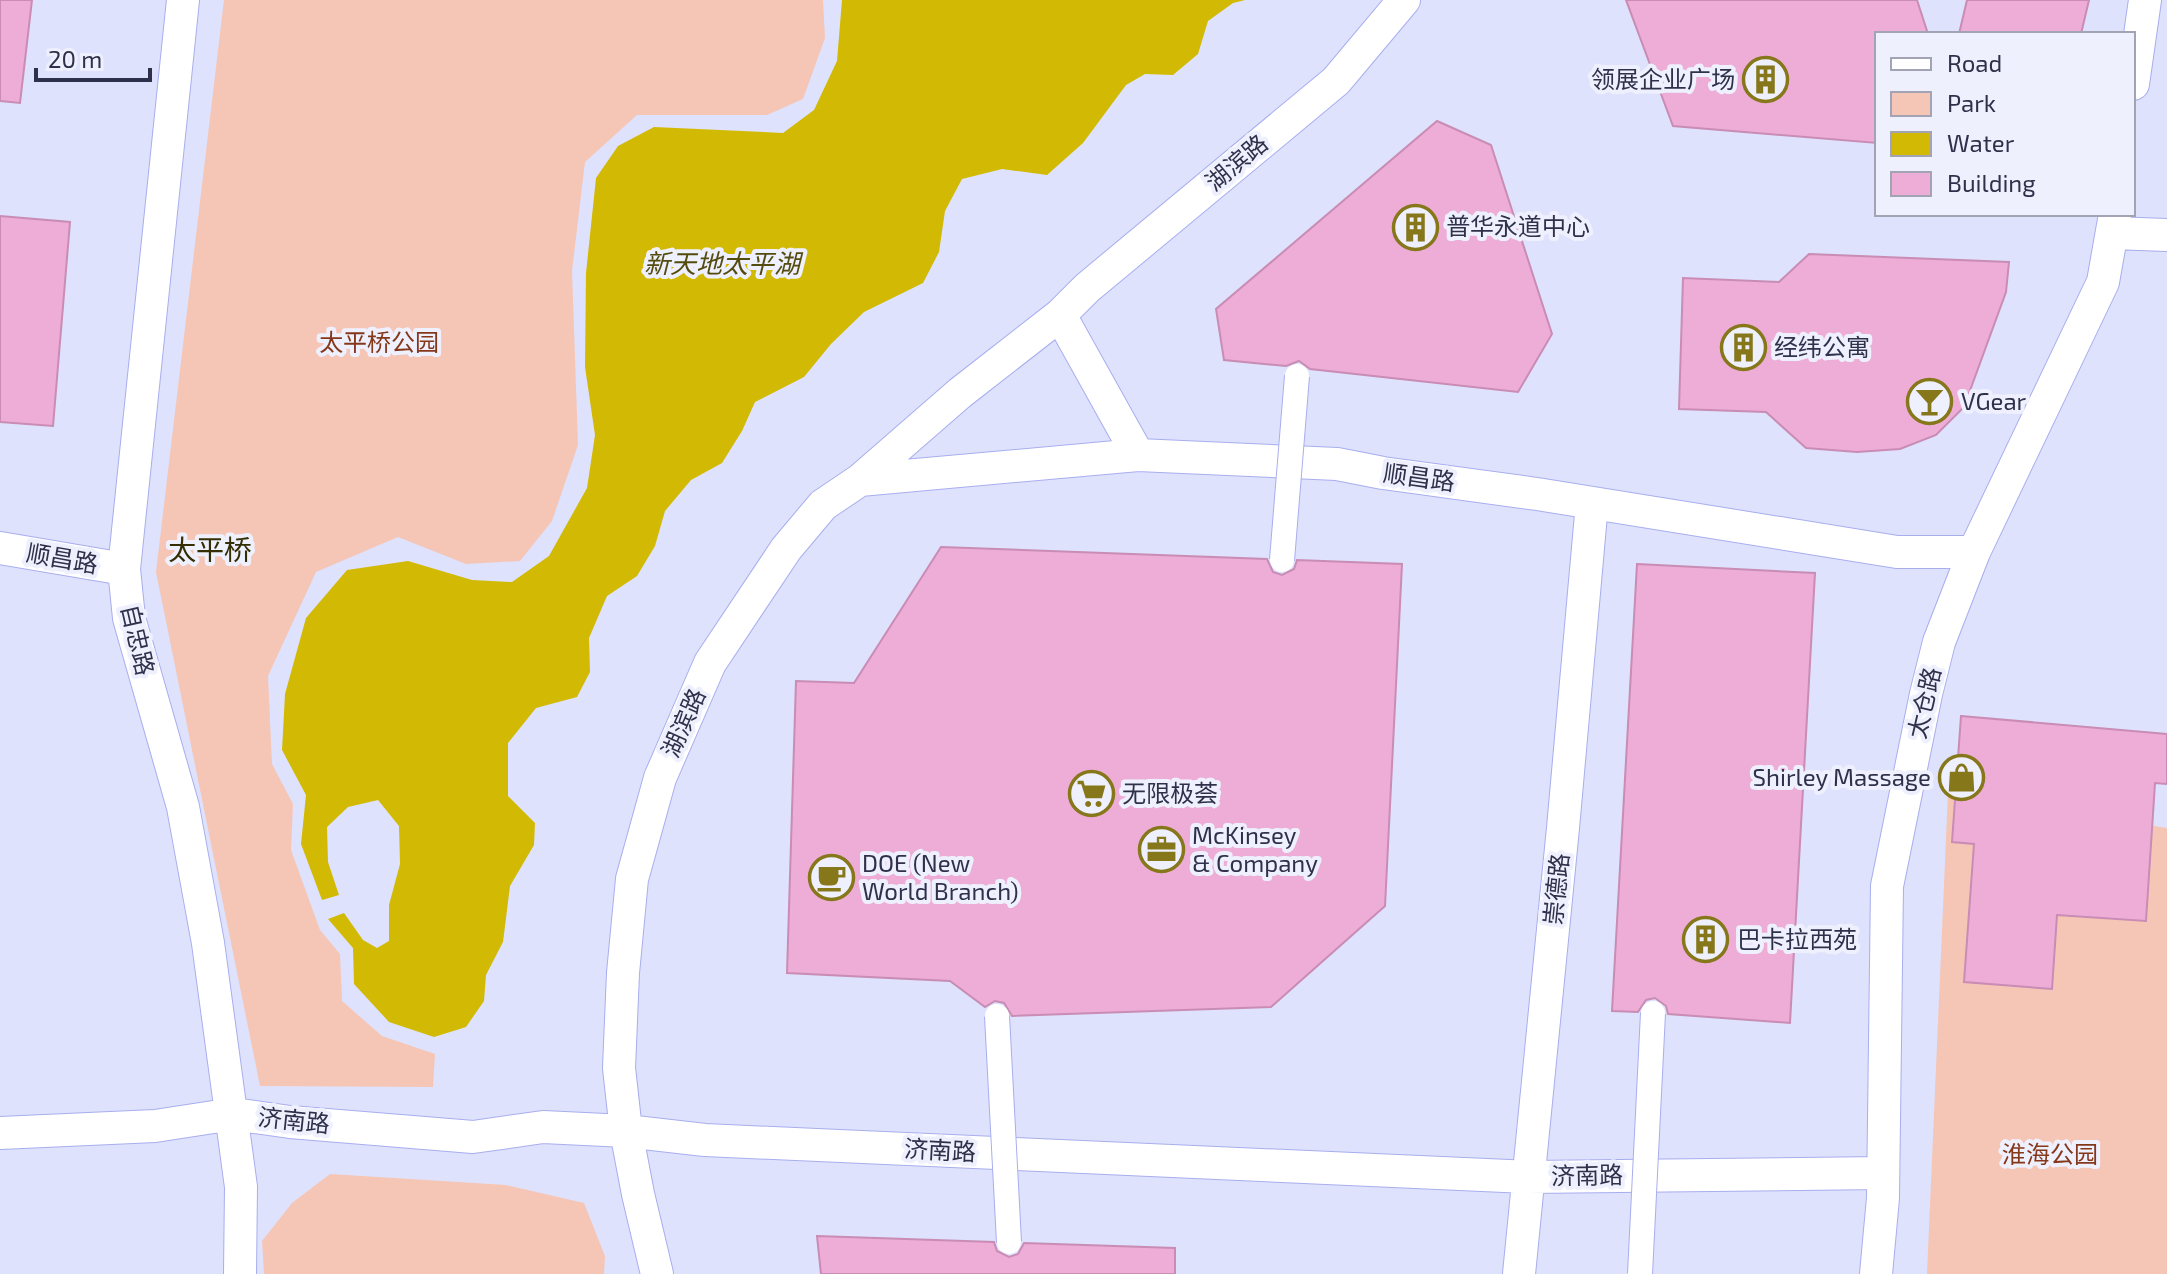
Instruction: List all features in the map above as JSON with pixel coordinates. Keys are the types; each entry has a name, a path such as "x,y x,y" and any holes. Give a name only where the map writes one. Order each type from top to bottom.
{"street":[{"name":"自忠路","path":"183,0 124,569 129,618 183,807 208,943 241,1187 240,1274"},
{"name":"湖滨路","path":"657,1274 626,1131 619,1068 623,973 632,879 660,778 710,663 786,549 823,505 860,480 960,393 1060,315 1099,278 1336,81 1404,0"},
{"path":"2135,70 2145,0"},
{"path":"2114,224 2167,235"},
{"name":"太仓路","path":"1876,1274 1882,1173 1887,886 1939,642 1974,552 2103,282 2114,224"},
{"path":"1060,315 1138,455"},
{"path":"1282,560 1297,376"},
{"name":"顺昌路","path":"860,480 1138,455 1337,464 1897,552 1974,552"},
{"name":"崇德路","path":"1519,1274 1592,503"},
{"name":"顺昌路","path":"0,548 124,569"},
{"path":"1640,1274 1653,1013"},
{"path":"997,1016 1009,1242"},
{"name":"济南路","path":"0,1133 155,1126 233,1114 290,1122 473,1137 543,1127 626,1131 705,1140 1529,1177 1882,1173"}],"green space":[{"name":"太平桥公园","path":"224,0 823,0 825,38 803,99 767,115 637,115 585,162 572,271 578,445 552,521 520,561 466,564 398,537 316,572 268,676 272,764 293,804 291,850 320,930 340,954 342,1001 382,1036 435,1054 433,1087 260,1086 156,572"},
{"name":"淮海公园","path":"1948,793 2167,828 2167,1274 1927,1274"},
{"path":"330,1174 506,1185 584,1203 605,1256 604,1274 264,1274 262,1241 292,1203"}],"water":[{"name":"新天地太平湖","path":"842,0 1245,0 1233,3 1208,21 1198,54 1173,75 1145,74 1126,85 1083,143 1047,175 1002,169 962,179 945,211 939,252 923,283 864,312 831,344 804,377 755,402 722,463 691,480 665,511 655,546 637,576 607,596 589,638 590,672 577,697 536,708 508,743 508,796 535,823 534,845 510,886 503,942 486,975 484,1001 466,1027 434,1037 389,1022 354,984 353,948 328,919 344,913 363,940 377,948 389,941 389,905 400,864 399,826 378,800 348,807 327,827 328,862 339,895 322,900 301,844 306,795 282,750 285,694 306,618 347,570 408,561 472,580 512,582 549,556 587,488 595,435 585,367 586,273 596,178 618,146 654,127 783,133 814,110 837,61"}],"building":[{"path":"0,0 32,0 20,103 0,101"},
{"name":"领展企业广场","path":"1626,0 1917,0 1927,32 1875,32 1875,143 1673,126"},
{"path":"1967,0 2089,0 2081,32 1959,32"},
{"name":"普华永道中心","path":"1437,121 1491,145 1552,334 1518,392 1310,369 1299,361 1286,366 1224,360 1216,309"},
{"path":"0,216 70,222 53,426 0,422"},
{"path":"1809,254 2009,262 2006,292 1964,407 1936,435 1900,449 1857,452 1806,448 1766,412 1679,409 1683,278 1779,282"},
{"name":"无限极荟","path":"941,547 1267,559 1273,572 1282,575 1294,569 1297,560 1402,564 1385,906 1271,1007 1012,1016 1004,1003 995,1001 985,1007 950,981 787,973 796,681 854,683"},
{"path":"1637,564 1815,573 1790,1023 1668,1014 1666,1006 1655,998 1646,1000 1638,1012 1612,1011"},
{"path":"1961,716 2167,734 2167,784 2155,783 2146,921 2057,915 2052,989 1964,982 1974,844 1952,842"},
{"path":"817,1236 994,1242 997,1251 1009,1257 1018,1254 1024,1243 1175,1248 1175,1274 821,1274"}],"place":[{"name":"领展企业广场","path":"1766,80"},
{"name":"普华永道中心","path":"1415,227"},
{"name":"经纬公寓","path":"1743,348"},
{"name":"VGear","path":"1930,402"},
{"name":"Shirley Massage","path":"1962,778"},
{"name":"无限极荟","path":"1091,794"},
{"name":"McKinsey & Company","path":"1161,850"},
{"name":"DOE (New World Branch)","path":"831,878"},
{"name":"巴卡拉西苑","path":"1706,940"}],"district":[{"name":"太平桥","path":"210,550"}]}
